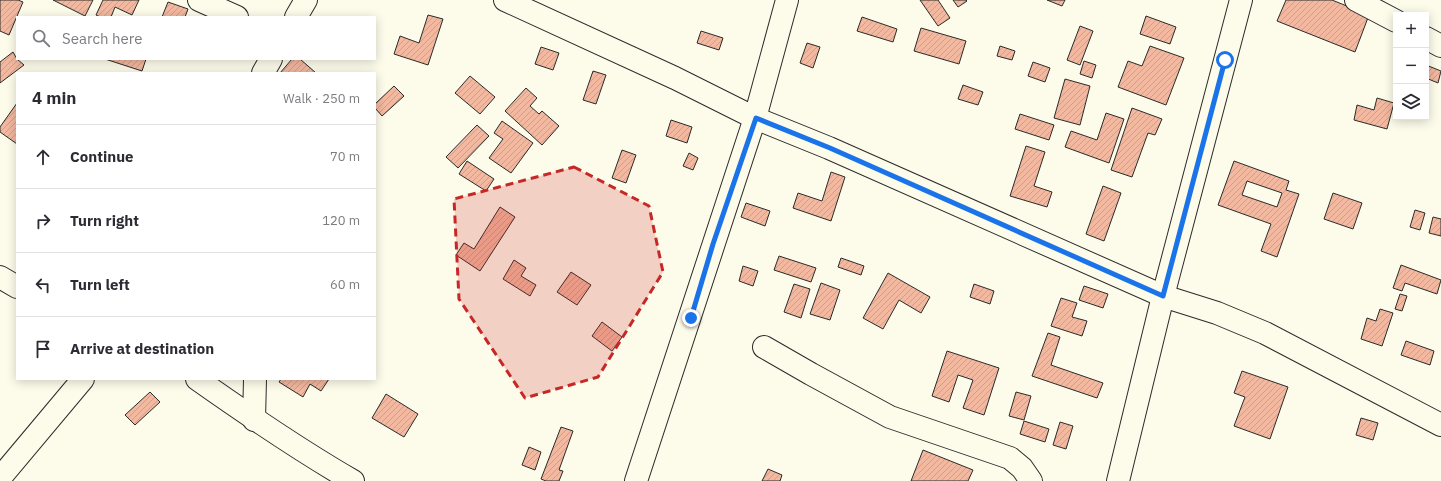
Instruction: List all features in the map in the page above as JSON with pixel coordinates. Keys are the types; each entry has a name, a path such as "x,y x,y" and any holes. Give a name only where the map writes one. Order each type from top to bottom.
{"street":[{"path":"199,0 235,16"},
{"path":"297,16 306,0"},
{"path":"505,0 675,78 756,118 830,148 1163,296 1217,313 1265,333 1441,426"},
{"path":"636,481 756,118 786,0"},
{"path":"1118,481 1163,296 1241,0"},
{"path":"1356,0 1393,19"},
{"path":"1429,40 1441,46"},
{"path":"264,72 270,60"},
{"path":"0,277 16,286"},
{"path":"764,347 890,417 1010,458 1022,468 1031,481"},
{"path":"0,478 82,380"},
{"path":"198,380 254,420 308,455 353,481"},
{"path":"254,420 255,380"}],"highlighted area":[{"path":"574,167 649,206 663,272 598,377 525,398 459,299 454,199"}],"building":[{"path":"0,0 18,0 23,2 9,35 0,31"},
{"path":"53,0 93,0 85,16"},
{"path":"103,0 139,0 132,15 115,7 111,16 96,15"},
{"path":"920,0 938,0 950,18 938,26"},
{"path":"953,0 966,0 967,1 958,7"},
{"path":"1047,0 1065,0 1062,6"},
{"path":"1286,0 1332,0 1369,15 1355,52 1277,21"},
{"path":"168,2 188,9 185,16 162,16"},
{"path":"428,15 443,19 428,65 394,54 400,36 419,43"},
{"path":"1146,16 1176,27 1170,44 1140,34"},
{"path":"862,17 897,29 893,42 857,31"},
{"path":"1080,26 1093,31 1080,65 1067,60"},
{"path":"921,28 966,41 959,64 914,51"},
{"path":"701,31 723,38 719,50 697,43"},
{"path":"807,43 820,47 813,68 800,63"},
{"path":"1000,46 1015,51 1012,60 997,56"},
{"path":"1150,46 1184,58 1166,105 1118,87 1128,61 1142,66"},
{"path":"541,47 559,53 553,70 535,64"},
{"path":"13,52 16,60 24,65 0,83 0,62"},
{"path":"108,60 146,60 142,71"},
{"path":"291,60 301,60 315,72 281,72"},
{"path":"1084,61 1096,65 1092,78 1080,74"},
{"path":"1033,62 1050,68 1045,82 1028,76"},
{"path":"1429,66 1441,71 1438,83 1429,79"},
{"path":"593,71 606,75 596,104 583,100"},
{"path":"470,76 495,97 480,114 455,93"},
{"path":"1065,79 1090,86 1080,125 1054,118"},
{"path":"963,85 983,92 978,105 958,99"},
{"path":"394,86 404,96 382,116 376,109 376,103"},
{"path":"526,88 537,98 530,106 539,114 542,111 559,126 542,145 505,111"},
{"path":"1377,98 1393,103 1387,129 1354,120 1357,105 1374,110"},
{"path":"16,104 16,143 0,132 0,127"},
{"path":"1132,108 1162,119 1155,135 1148,133 1132,177 1111,170"},
{"path":"1106,113 1124,119 1109,163 1065,147 1071,131 1097,140"},
{"path":"1020,114 1054,125 1049,140 1015,129"},
{"path":"671,120 692,127 687,143 666,136"},
{"path":"502,121 533,143 511,173 489,158 503,139 494,133"},
{"path":"477,125 489,136 458,168 446,157"},
{"path":"1026,146 1045,152 1034,186 1052,192 1047,207 1010,196"},
{"path":"622,150 636,155 626,183 612,178"},
{"path":"689,153 698,158 693,170 683,166"},
{"path":"467,161 494,179 486,191 459,174"},
{"path":"1234,161 1289,181 1286,190 1299,194 1277,257 1261,251 1271,224 1218,205","holes":["1247,181 1282,193 1277,207 1242,195"]},
{"path":"831,172 845,177 831,221 793,208 798,193 822,201"},
{"path":"1103,186 1121,193 1104,241 1086,234"},
{"path":"1333,193 1362,203 1353,229 1324,219"},
{"path":"746,203 770,211 765,226 741,217"},
{"path":"500,207 515,217 480,271 456,255 464,243 474,249"},
{"path":"1415,210 1425,213 1420,230 1410,227"},
{"path":"1433,217 1441,219 1441,236 1429,233"},
{"path":"779,256 816,268 811,282 774,270"},
{"path":"841,258 864,266 861,275 838,267"},
{"path":"514,260 526,268 521,276 536,285 530,296 503,279"},
{"path":"1401,265 1441,280 1437,294 1405,283 1402,291 1393,288"},
{"path":"743,266 758,271 753,286 739,281"},
{"path":"571,272 591,285 577,305 557,292"},
{"path":"888,273 930,297 921,313 899,300 883,329 863,318"},
{"path":"821,283 840,290 830,320 810,314"},
{"path":"794,284 810,289 801,318 784,312"},
{"path":"974,284 994,291 990,304 970,297"},
{"path":"1084,286 1108,294 1103,308 1079,300"},
{"path":"1400,294 1407,296 1402,311 1395,309"},
{"path":"1061,298 1077,303 1072,317 1087,321 1082,336 1051,326"},
{"path":"1380,309 1393,313 1382,346 1361,339 1367,318 1376,321"},
{"path":"602,322 622,337 612,351 592,336"},
{"path":"1048,333 1060,337 1051,365 1103,383 1097,398 1032,376"},
{"path":"1406,341 1434,351 1430,365 1401,355"},
{"path":"947,351 999,368 984,415 963,408 973,380 958,375 949,402 932,396"},
{"path":"1242,371 1288,387 1270,439 1234,426 1245,397 1234,393"},
{"path":"280,380 328,380 321,391 310,384 303,397 279,382"},
{"path":"150,392 160,402 135,425 125,415"},
{"path":"1016,392 1031,396 1024,420 1009,416"},
{"path":"386,394 418,414 404,437 372,418"},
{"path":"1361,418 1378,423 1373,440 1356,435"},
{"path":"1024,421 1049,429 1045,442 1020,434"},
{"path":"1060,422 1073,426 1066,449 1053,445"},
{"path":"561,427 573,431 559,470 563,471 559,481 546,481 541,479"},
{"path":"529,447 541,452 535,470 522,465"},
{"path":"923,450 973,470 968,481 911,481"},
{"path":"768,469 782,475 780,481 762,481"}],"route":[{"path":"691,318 713,244 756,118 830,148 1163,296 1225,60"}]}
